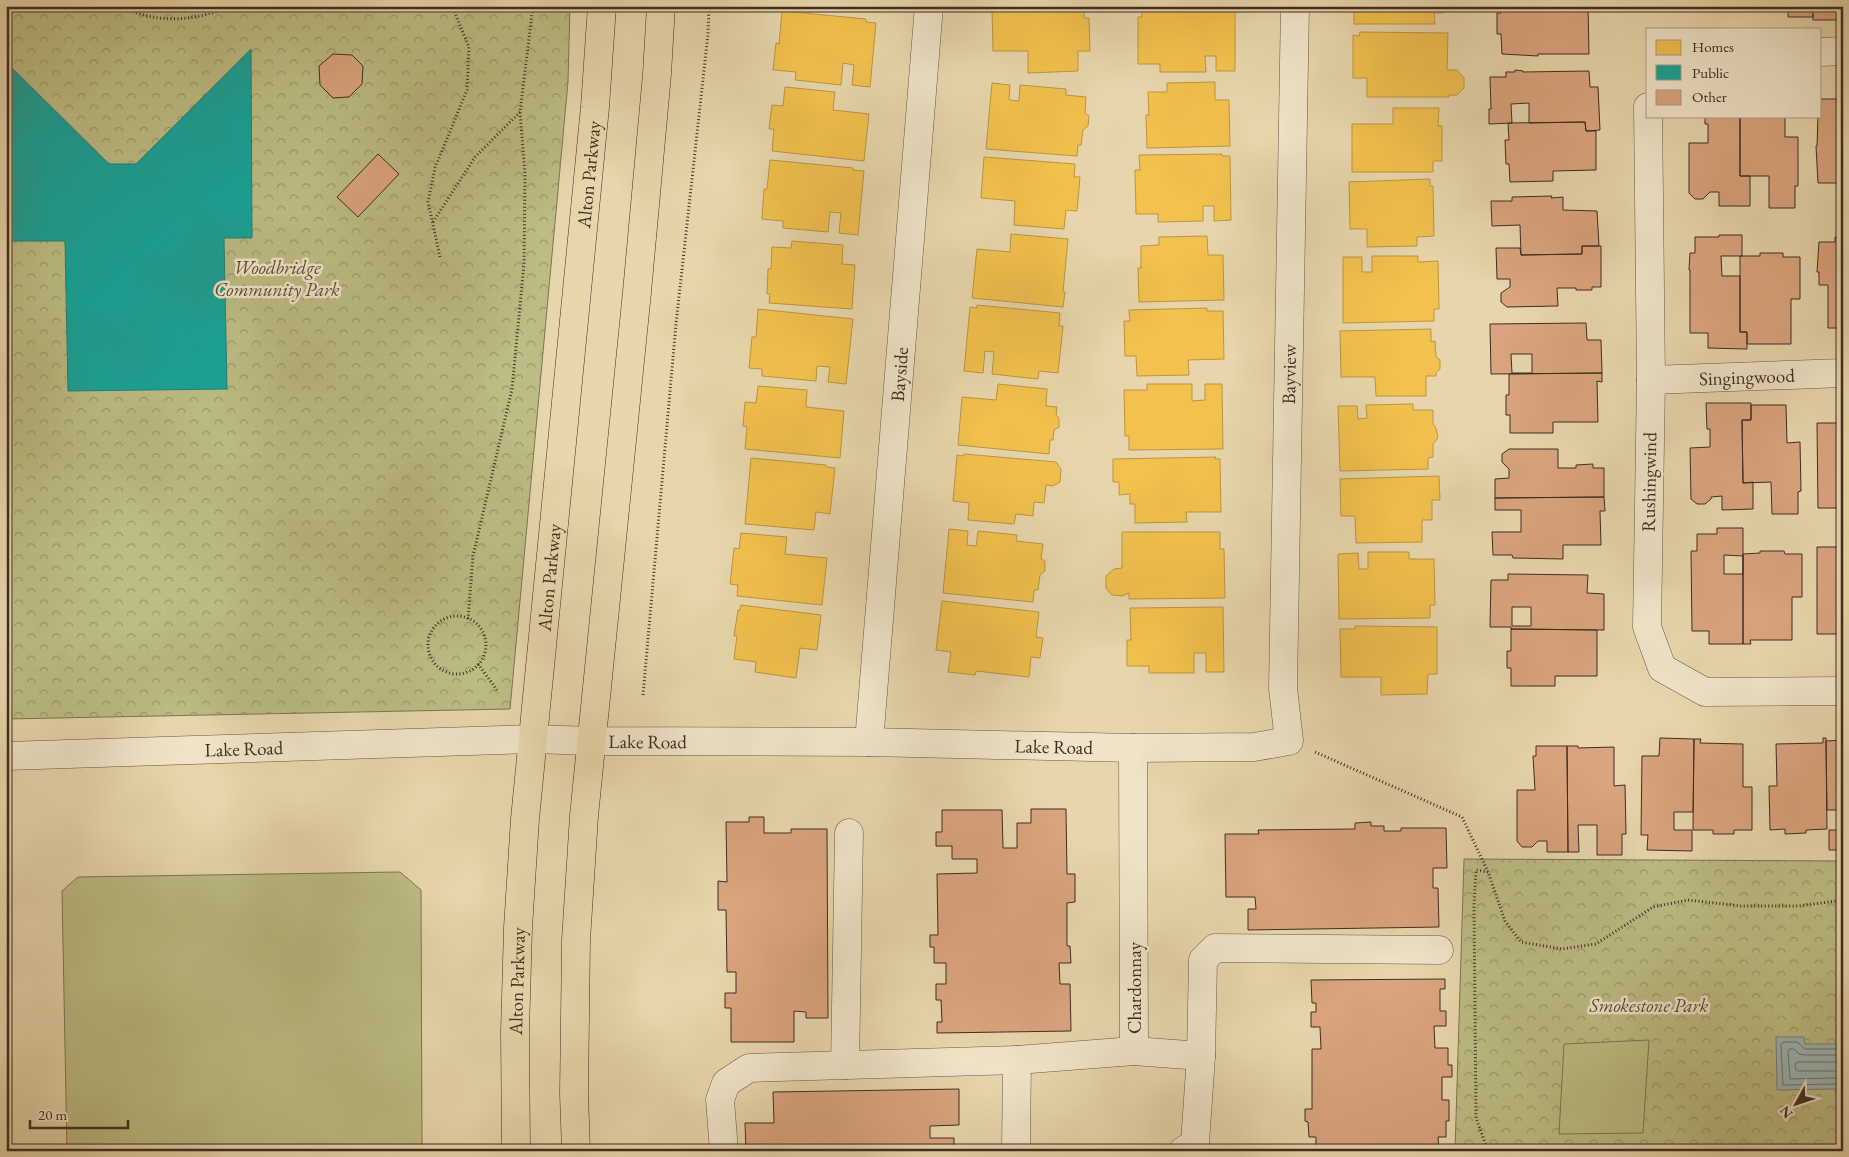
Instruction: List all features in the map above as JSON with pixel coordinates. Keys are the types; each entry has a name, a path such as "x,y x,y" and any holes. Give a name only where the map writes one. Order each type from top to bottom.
{"main road":[{"name":"Alton Parkway","path":"516,1151 515,1032 518,928 525,820 596,107 602,6"},
{"path":"576,1151 574,1094 576,940 584,816 639,272 657,74 661,6"}],"street":[{"name":"Bayside","path":"869,742 929,6"},
{"name":"Bayview","path":"1289,741 1283,688 1295,6"},
{"path":"1822,52 1843,51"},
{"name":"Rushingwind","path":"1648,118 1651,380 1647,627 1662,668 1705,692 1843,691"},
{"name":"Singingwood","path":"1651,380 1843,373"},
{"name":"Lake Road","path":"6,756 533,739 869,742 1133,748 1254,747 1289,741"},
{"name":"Chardonnay","path":"724,1151 720,1100 726,1083 749,1068 1017,1060 1134,1051 1133,748"},
{"path":"844,1065 849,833"},
{"path":"1183,1151 1195,1143 1201,1056 1204,960 1215,948 1439,950"},
{"path":"1134,1051 1201,1056"},
{"path":"1016,1151 1017,1060"}],"path":[{"path":"120,6 127,10 163,19 196,18 230,6"},
{"path":"440,257 428,202 435,168 467,90 469,47 452,6"},
{"path":"468,618 473,556 512,389 524,264 525,174 520,112 533,6"},
{"path":"643,695 676,324 708,34 708,6"},
{"path":"432,222 475,158 520,112"},
{"path":"461,617 468,618 479,626 486,646 483,658 478,664 475,668 462,674 451,674 440,669 429,656 428,645 430,633 438,623 448,618 461,617"},
{"path":"478,664 497,690"},
{"path":"1289,741 1462,817 1488,872 1505,921 1522,942 1562,949 1596,944 1653,907 1688,900 1742,906 1799,906 1843,900"},
{"path":"1488,872 1476,870 1474,905 1476,1118 1488,1151"}],"green space":[{"name":"Woodbridge Community Park","path":"6,6 570,6 568,82 510,709 6,719"},
{"name":"Smokestone Park","path":"1464,859 1843,861 1843,1151 1455,1151"},
{"path":"400,872 421,890 422,1151 67,1151 62,891 78,877"},
{"path":"1649,1040 1643,1133 1559,1134 1564,1044"}],"water":[{"path":"1776,1037 1804,1037 1805,1044 1843,1044 1843,1094 1836,1094 1835,1089 1777,1090"}],"building: Homes":[{"path":"818,6 866,6 865,12"},
{"path":"1007,6 1084,6 1084,18 1089,18 1090,51 1078,51 1078,71 1028,73 1028,51 993,51 992,8 1007,8"},
{"path":"1141,6 1235,6 1235,71 1216,71 1216,56 1205,56 1206,72 1160,72 1160,64 1138,64 1138,17 1142,17"},
{"path":"1354,6 1443,6 1443,13 1434,13 1435,24 1354,24"},
{"path":"782,11 866,19 866,22 876,23 870,87 852,85 854,65 843,63 841,85 795,80 796,72 773,70 776,43 779,44"},
{"path":"1360,32 1448,33 1447,70 1457,70 1464,78 1464,88 1457,95 1449,95 1449,97 1367,97 1367,78 1353,78 1353,35 1359,36"},
{"path":"1215,82 1215,100 1229,100 1230,146 1147,148 1146,115 1149,115 1148,92 1167,92 1167,83"},
{"path":"992,83 1010,85 1009,100 1019,101 1020,85 1066,89 1066,95 1086,97 1085,113 1089,116 1088,126 1083,130 1077,156 986,149"},
{"path":"785,87 835,92 833,110 869,114 864,161 772,151 774,129 769,129 772,105 783,106"},
{"path":"1393,108 1439,108 1438,126 1442,126 1442,161 1433,161 1433,172 1352,172 1352,124 1393,124"},
{"path":"1222,154 1222,156 1230,156 1231,220 1214,221 1214,206 1203,206 1203,221 1158,222 1158,214 1136,214 1135,170 1140,170 1139,155"},
{"path":"984,157 1075,164 1074,177 1080,177 1077,211 1066,210 1064,229 1014,225 1015,201 981,198"},
{"path":"770,160 853,168 853,170 864,171 858,235 839,233 841,213 830,212 828,232 783,228 783,221 762,219 764,189 767,189"},
{"path":"1430,179 1430,186 1433,186 1434,236 1417,237 1417,246 1367,247 1367,229 1350,229 1349,182"},
{"path":"1011,234 1068,239 1063,307 972,298 977,249 1010,252"},
{"path":"1207,236 1208,255 1223,255 1224,300 1139,302 1138,268 1141,268 1141,246 1159,245 1159,237"},
{"path":"792,241 843,245 842,264 855,265 852,309 769,303 770,294 767,294 768,269 771,269 772,247 791,248"},
{"path":"1372,256 1418,256 1418,262 1438,261 1439,309 1434,309 1434,321 1343,323 1343,257 1362,257 1362,272 1372,272"},
{"path":"977,305 1060,313 1059,326 1063,326 1058,373 1039,371 1038,379 992,374 994,352 985,351 983,373 964,371 970,307 977,308"},
{"path":"1207,308 1207,311 1223,311 1224,359 1188,360 1189,375 1137,376 1136,356 1125,356 1124,321 1130,321 1129,310"},
{"path":"758,309 853,319 846,384 828,382 830,367 817,366 816,381 762,376 762,369 749,368 752,337 756,337"},
{"path":"1431,329 1431,342 1435,341 1436,357 1440,360 1440,369 1436,376 1426,376 1426,396 1376,396 1375,377 1341,377 1340,331"},
{"path":"998,384 1047,389 1046,406 1057,407 1056,415 1059,418 1059,427 1054,430 1053,440 1050,440 1049,454 958,445 962,397 996,400"},
{"path":"1147,384 1192,384 1192,401 1205,400 1205,384 1222,384 1223,449 1129,450 1129,436 1125,436 1124,390 1147,390"},
{"path":"758,386 807,390 806,407 844,411 840,458 745,449 747,427 743,426 745,402 756,403"},
{"path":"1413,404 1413,410 1433,410 1433,424 1438,438 1433,444 1433,457 1428,458 1428,469 1340,471 1338,406 1357,406 1358,419 1367,418 1366,405"},
{"path":"964,454 1056,462 1061,469 1060,482 1053,486 1046,485 1044,503 1034,502 1033,516 1016,514 1014,524 968,520 969,503 953,501 957,455 963,456"},
{"path":"1216,457 1215,459 1220,459 1221,512 1186,512 1187,522 1135,523 1135,504 1130,504 1130,494 1119,495 1119,482 1113,482 1113,459"},
{"path":"751,458 826,465 826,467 835,468 830,514 816,512 814,530 745,524"},
{"path":"1439,476 1440,500 1432,500 1432,520 1422,520 1422,542 1356,543 1355,516 1341,516 1340,479"},
{"path":"949,529 968,531 967,545 976,546 978,531 1017,535 1016,541 1043,544 1041,559 1045,561 1045,571 1040,575 1038,590 1034,590 1033,602 943,593"},
{"path":"1122,532 1220,532 1220,549 1224,549 1225,598 1129,599 1129,593 1122,596 1112,595 1106,588 1106,576 1114,569 1122,568"},
{"path":"741,533 787,537 785,554 827,558 822,605 737,596 738,585 730,584 734,548 739,549"},
{"path":"1368,552 1409,552 1409,559 1434,559 1435,605 1430,605 1430,618 1339,619 1338,554 1358,553 1359,569 1368,569"},
{"path":"942,601 1039,612 1036,637 1043,638 1040,658 1031,657 1029,677 976,671 975,675 948,672 951,652 936,650"},
{"path":"741,605 821,615 817,650 800,648 796,678 755,672 756,662 734,659 737,636 734,636 738,610 740,610"},
{"path":"1223,607 1224,672 1206,672 1206,653 1194,653 1194,673 1149,673 1149,666 1127,666 1127,640 1131,640 1130,608"},
{"path":"1355,626 1437,627 1437,674 1428,674 1427,694 1381,695 1381,677 1341,677 1340,629 1355,629"}],"building: Public":[{"path":"251,49 252,238 224,238 227,389 68,391 65,241 6,241 6,62 109,164 136,164"}],"building: Other":[{"path":"1501,6 1588,6 1589,54 1538,54 1538,56 1502,54 1501,34 1497,34 1497,13 1501,13"},
{"path":"1788,6 1813,6 1813,17 1788,17"},
{"path":"1813,6 1843,6 1843,20 1813,20"},
{"path":"333,54 352,55 363,66 362,84 349,97 333,98 320,85 319,66"},
{"path":"1515,70 1523,72 1589,71 1590,87 1598,87 1600,130 1586,131 1585,122 1529,123 1529,103 1511,104 1512,123 1489,124 1489,109 1491,109 1490,77 1506,77 1506,72 1515,72"},
{"path":"1822,99 1843,99 1843,188 1838,188 1838,183 1818,183 1818,118 1822,118"},
{"path":"1705,118 1740,118 1740,176 1750,176 1750,206 1719,206 1719,192 1710,192 1703,199 1695,199 1689,193 1689,143 1708,143 1708,124 1705,124"},
{"path":"1740,118 1785,118 1785,137 1798,137 1798,186 1795,186 1795,208 1769,208 1769,176 1740,176"},
{"path":"1585,122 1586,131 1596,131 1596,170 1553,171 1553,181 1510,182 1509,164 1506,164 1505,140 1509,140 1508,123"},
{"path":"378,154 399,174 358,217 337,197"},
{"path":"1552,196 1551,198 1563,197 1563,210 1597,211 1599,246 1582,246 1582,254 1521,255 1520,225 1492,226 1491,201 1512,201 1512,197"},
{"path":"1719,235 1742,235 1742,256 1721,256 1722,276 1740,276 1740,332 1747,332 1747,349 1708,348 1708,333 1690,333 1690,253 1695,253 1695,237 1719,237"},
{"path":"1835,237 1843,237 1843,328 1828,328 1828,285 1819,285 1819,272 1817,272 1819,242 1835,242"},
{"path":"1582,246 1601,246 1601,287 1592,287 1592,290 1557,288 1558,306 1507,307 1501,302 1501,293 1510,287 1510,279 1497,279 1496,248 1520,248 1521,255 1582,254"},
{"path":"1760,253 1783,253 1783,257 1800,257 1800,299 1791,299 1791,344 1747,344 1747,332 1740,332 1740,256 1760,256"},
{"path":"1586,323 1587,340 1601,340 1602,373 1491,374 1490,324","holes":["1511,354 1532,354 1532,373 1512,373"]},
{"path":"1602,373 1602,382 1597,381 1598,422 1553,422 1553,433 1510,433 1510,415 1506,415 1506,395 1509,395 1509,374"},
{"path":"1706,403 1751,403 1751,420 1742,420 1743,483 1753,482 1753,509 1722,510 1722,496 1711,497 1705,504 1697,504 1691,499 1690,448 1710,447 1710,429 1707,429"},
{"path":"1751,405 1786,405 1787,443 1800,442 1801,491 1798,492 1798,514 1772,514 1771,482 1743,483 1742,420 1751,420"},
{"path":"1817,423 1843,423 1843,512 1838,512 1837,508 1818,508"},
{"path":"1509,449 1558,449 1558,468 1576,468 1576,465 1593,464 1593,468 1604,468 1604,497 1495,498 1495,479 1509,478 1509,469 1502,462 1502,454"},
{"path":"1604,497 1605,511 1600,511 1601,545 1563,545 1563,559 1513,558 1512,555 1493,555 1492,532 1521,532 1521,510 1495,510 1495,498"},
{"path":"1717,528 1743,528 1743,556 1724,555 1724,574 1743,574 1743,644 1709,644 1709,631 1692,631 1691,551 1697,551 1697,534 1717,534"},
{"path":"1838,544 1843,544 1843,634 1817,634 1817,547 1838,547"},
{"path":"1760,551 1784,551 1785,554 1802,554 1802,597 1792,597 1792,640 1750,640 1751,644 1743,644 1743,554 1760,553"},
{"path":"1508,574 1588,575 1587,593 1604,594 1604,630 1490,627 1491,580 1508,580","holes":["1512,607 1531,607 1531,626 1512,626"]},
{"path":"1511,629 1597,630 1597,676 1555,676 1555,686 1511,686 1511,668 1507,668 1507,651 1511,651"},
{"path":"1660,738 1694,739 1693,812 1674,812 1674,830 1692,830 1692,851 1647,850 1648,835 1641,835 1642,756 1659,756"},
{"path":"1823,738 1826,738 1827,829 1785,834 1785,829 1770,830 1769,786 1777,786 1776,744 1823,743"},
{"path":"1694,739 1701,739 1700,743 1743,744 1743,787 1752,787 1752,830 1734,830 1734,834 1713,834 1713,830 1693,830"},
{"path":"1843,740 1843,810 1827,810 1826,741"},
{"path":"1536,746 1567,746 1568,852 1547,852 1547,841 1538,841 1532,847 1522,847 1517,841 1517,790 1535,790 1533,756 1536,756"},
{"path":"1567,746 1578,746 1578,748 1614,747 1614,786 1625,785 1626,834 1622,834 1622,855 1597,855 1597,825 1578,825 1579,852 1568,852"},
{"path":"1031,809 1066,809 1067,874 1075,874 1075,902 1067,903 1067,946 1070,946 1071,963 1059,963 1060,984 1070,984 1071,1031 937,1033 937,1022 942,1022 941,1000 936,1000 936,984 946,984 946,963 934,963 934,947 930,947 930,935 938,935 937,874 977,873 977,859 952,859 952,846 936,846 936,832 942,832 942,810 1002,810 1003,848 1017,848 1017,823 1031,823"},
{"path":"749,817 764,817 764,833 791,833 791,829 827,829 828,1018 806,1018 806,1012 794,1011 794,1042 731,1042 731,1008 725,1008 725,993 736,993 736,972 727,972 726,910 718,910 718,881 727,882 726,822 749,822"},
{"path":"1371,822 1371,826 1384,826 1384,831 1401,831 1401,828 1446,828 1447,868 1433,868 1433,888 1438,888 1439,927 1248,930 1248,909 1256,909 1255,897 1226,897 1225,834 1259,834 1258,830 1355,829 1355,823"},
{"path":"1829,830 1843,830 1843,850 1829,850"},
{"path":"1445,979 1445,989 1440,989 1440,1011 1446,1011 1446,1026 1434,1026 1435,1048 1448,1048 1448,1065 1452,1065 1452,1077 1442,1077 1442,1100 1449,1100 1449,1121 1446,1121 1446,1137 1438,1137 1439,1151 1316,1151 1316,1137 1309,1137 1308,1122 1305,1121 1305,1109 1312,1109 1312,1049 1321,1049 1320,1027 1311,1027 1311,1012 1316,1012 1316,1003 1312,1003 1311,980"},
{"path":"959,1089 959,1125 930,1126 930,1138 954,1138 954,1151 746,1151 745,1123 774,1123 773,1092"}]}
